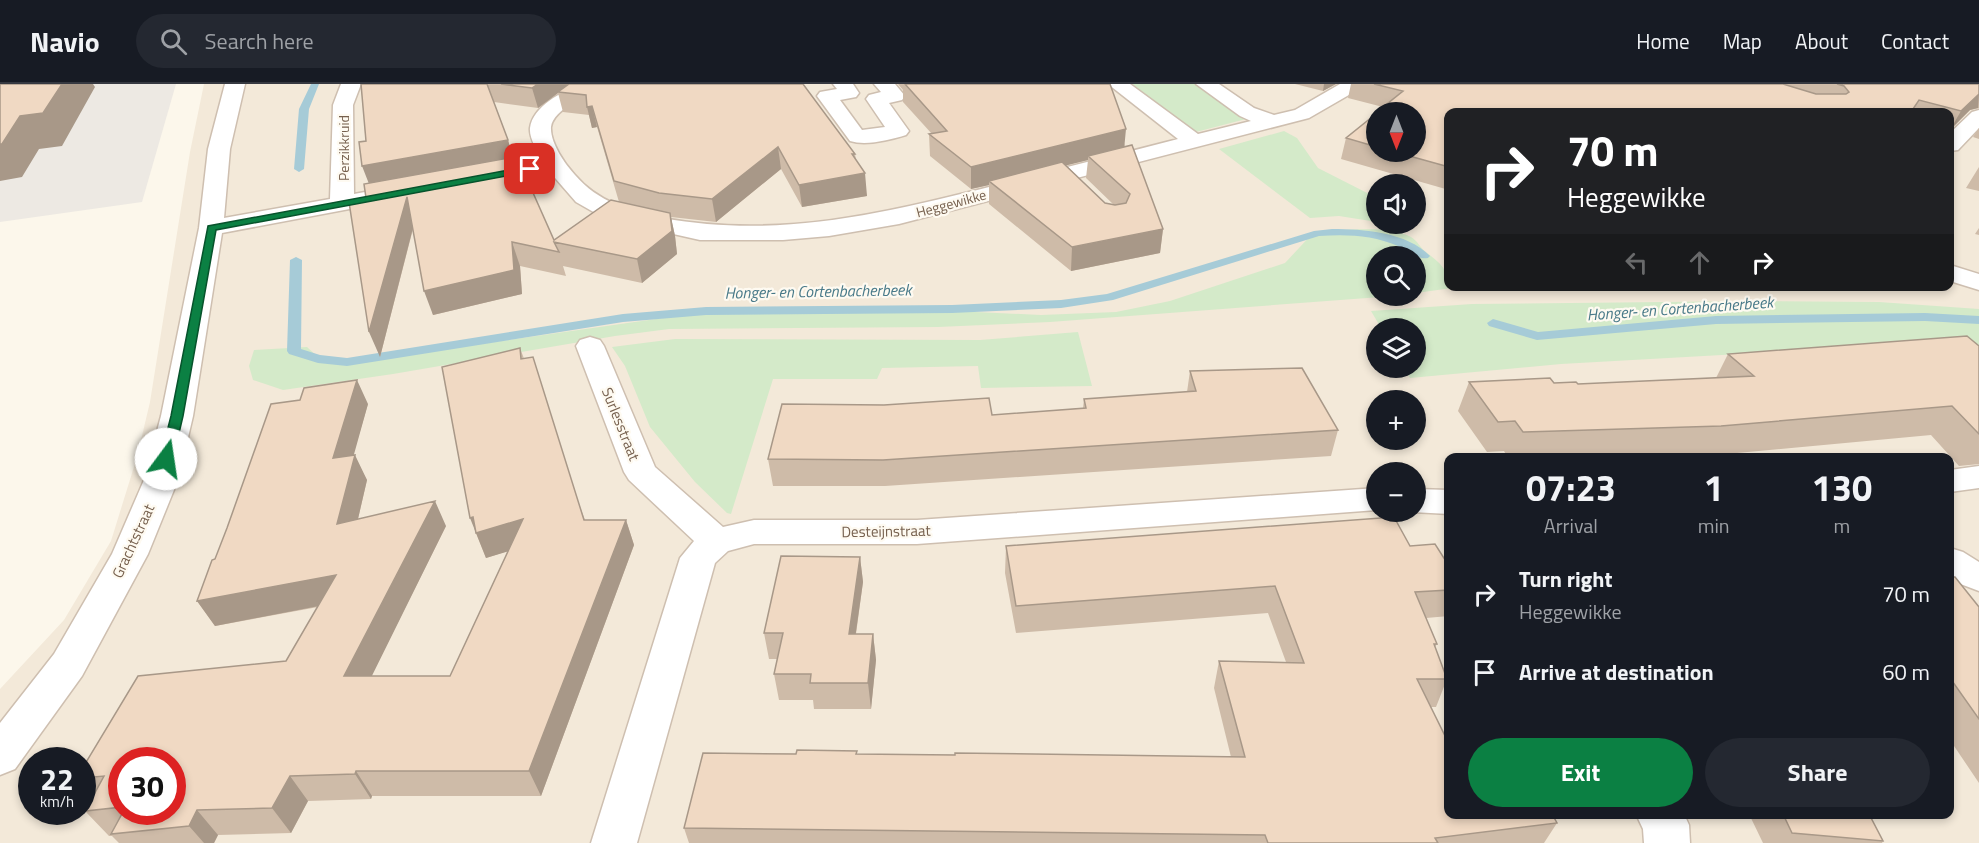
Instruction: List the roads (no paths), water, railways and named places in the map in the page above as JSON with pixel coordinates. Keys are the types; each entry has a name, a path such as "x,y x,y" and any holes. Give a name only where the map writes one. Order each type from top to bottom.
{"street":[{"name":"Grachtstraat","path":"0,756 68,665 130,554 161,480 177,416 212,228 219,149 235,84"},
{"name":"Heggewikke","path":"592,84 553,108 542,124 540,132 554,164 577,191 611,211 645,222 711,234 778,234 841,228 1073,181 1193,141 1302,114 1354,84"},
{"path":"843,84 849,93 827,96 857,137 899,131 876,99 895,96 884,84"},
{"path":"1118,84 1193,141"},
{"path":"1206,84 1247,112 1271,121"},
{"name":"Perzikkruid","path":"342,203 343,105 357,89"},
{"path":"1954,141 1979,116"},
{"path":"460,182 554,164"},
{"path":"212,228 413,190"},
{"path":"1954,274 1979,282"},
{"name":"Surlesstraat","path":"590,346 641,472 716,541"},
{"path":"1954,480 1979,477"},
{"name":"Desteijnstraat","path":"716,541 754,532 917,532 1366,500"},
{"path":"1426,501 1444,502"},
{"path":"614,843 698,558 716,541"},
{"path":"1954,564 1979,578"},
{"path":"1662,819 1666,825 1667,843"}],"waterway":[{"name":"Honger- en Cortenbacherbeek","path":"299,169 304,109 315,84"},
{"name":"Honger- en Cortenbacherbeek","path":"296,260 294,351 318,359 347,362 623,318 706,311 952,309 1061,304 1109,297 1318,233 1346,232 1374,235 1406,246"},
{"name":"Honger- en Cortenbacherbeek","path":"1493,323 1537,336 1716,320 1925,317 1979,320"}]}
